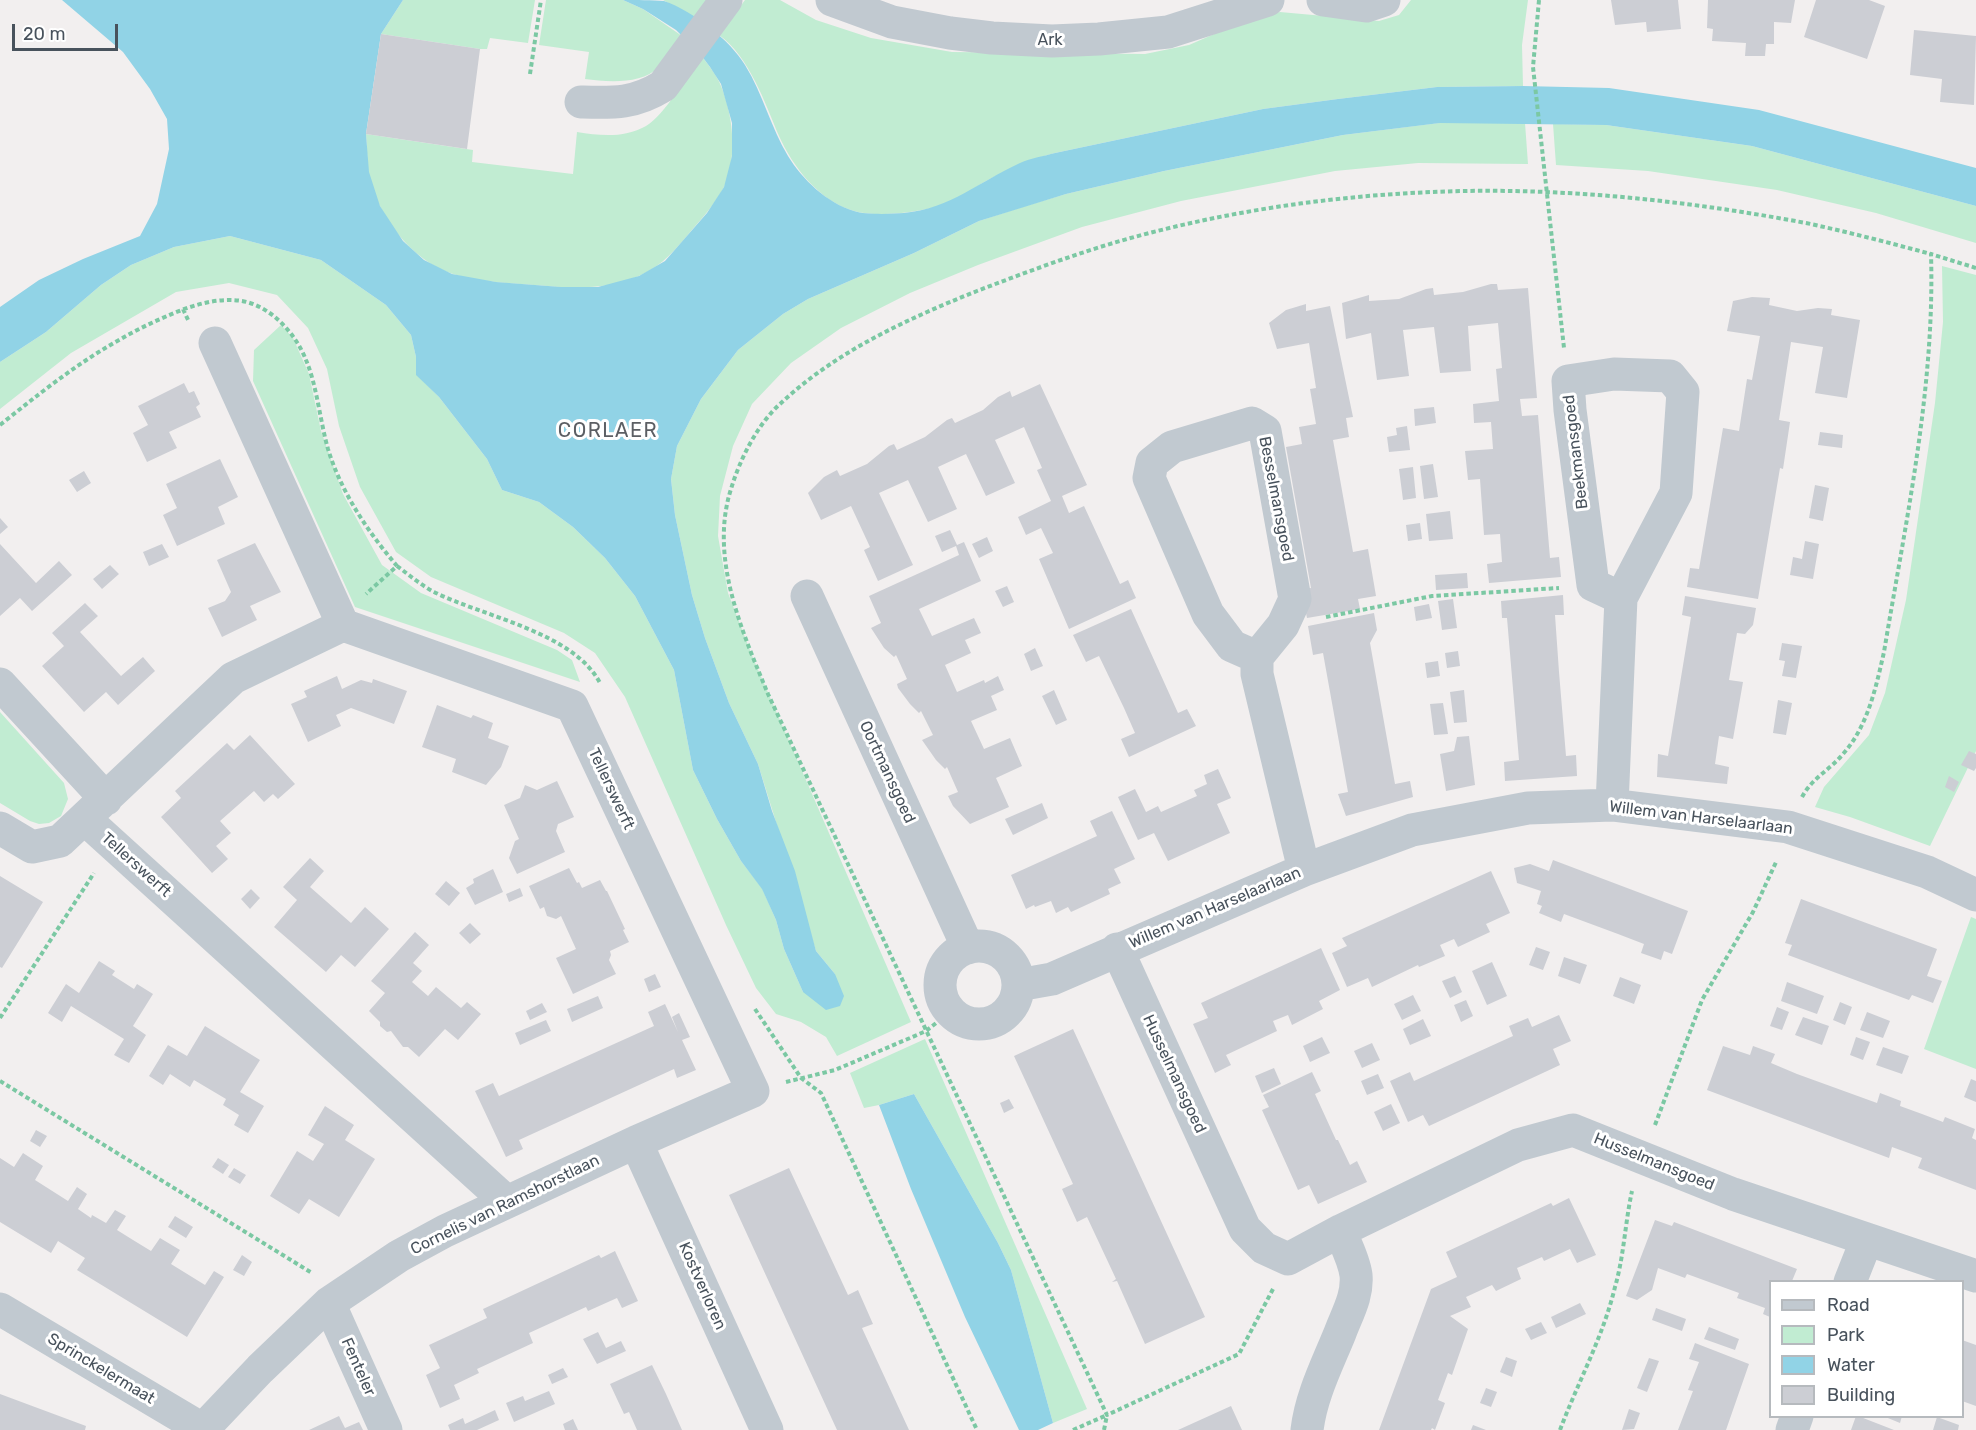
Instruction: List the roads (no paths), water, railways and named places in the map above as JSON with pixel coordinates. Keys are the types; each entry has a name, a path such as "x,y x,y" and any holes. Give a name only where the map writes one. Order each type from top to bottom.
{"street":[{"name":"Ark","path":"832,0 892,22 950,33 1052,41 1168,32 1268,0"},
{"path":"1323,0 1366,6 1384,0"},
{"path":"581,102 630,102 663,86 721,7"},
{"path":"215,343 343,625"},
{"name":"Beekmansgoed","path":"1607,592 1677,493 1683,392 1670,376 1614,374 1568,381 1570,410 1607,592 1612,805"},
{"name":"Besselmansgoed","path":"1252,423 1265,431 1295,599 1283,625 1257,657 1232,646 1208,614 1149,478 1152,463 1172,447 1252,423"},
{"name":"Oortmansgoed","path":"807,596 968,948"},
{"name":"Tellerswerft","path":"0,828 32,847 60,841 233,678 343,625 572,706 753,1091"},
{"path":"1257,657 1257,674 1304,870"},
{"name":"Tellerswerft","path":"0,684 96,809 112,844 507,1202"},
{"name":"Willem van Harselaarlaan","path":"1117,949 1304,870 1412,830 1528,807 1612,805 1788,827 1927,872 1976,895"},
{"path":"982,946 996,950 1008,958 1015,970 1018,985 1015,1000 1007,1013 993,1021 978,1024 963,1021 938,1021 942,998 940,983 945,967 954,955 968,948 982,946"},
{"path":"1018,985 1052,979 1117,949"},
{"name":"Husselmansgoed","path":"1117,949 1245,1229 1264,1248 1288,1259 1340,1231 1518,1145 1573,1130 1733,1194 1976,1276"},
{"name":"Cornelis van Ramshorstlaan","path":"202,1430 260,1369 335,1299 366,1277 427,1241 507,1202 753,1091"},
{"name":"Kostverloren","path":"636,1142 767,1430"},
{"path":"1307,1430 1309,1412 1316,1391 1355,1295 1356,1277 1353,1260 1340,1231"},
{"path":"1850,1280 1867,1239"},
{"name":"Fenteler","path":"335,1299 386,1430"},
{"name":"Sprinckelermaat","path":"0,1309 202,1430"}],"water":[{"path":"62,0 403,0 381,34 366,134 369,172 380,206 403,241 424,260 452,274 496,282 561,287 598,287 639,276 665,261 707,213 724,187 732,156 732,123 721,84 701,55 676,30 643,9 623,0 664,1 710,27 730,46 745,65 782,145 800,173 834,202 859,212 872,214 904,213 936,206 1033,158 1263,109 1437,87 1523,86 1609,88 1759,110 1976,168 1976,206 1752,146 1606,125 1440,123 1343,135 1164,171 1066,194 979,221 914,253 808,299 783,314 738,350 701,399 677,446 671,479 675,515 692,595 705,638 729,703 758,764 772,811 795,871 816,951 835,974 844,996 840,1006 826,1010 803,992 762,889 741,861 693,770 674,670 635,596 605,558 573,527 539,502 502,490 487,459 439,397 416,375 416,357 411,335 386,305 321,260 230,236 174,247 131,265 101,285 46,332 0,362 0,307 39,280 140,236 157,204 169,149 167,119 150,89 123,52"},
{"path":"914,1094 1011,1270 1053,1423 1038,1430 1019,1430 965,1317 911,1189 879,1105"}],"district":[{"name":"CORLAER","path":"608,431"}]}
